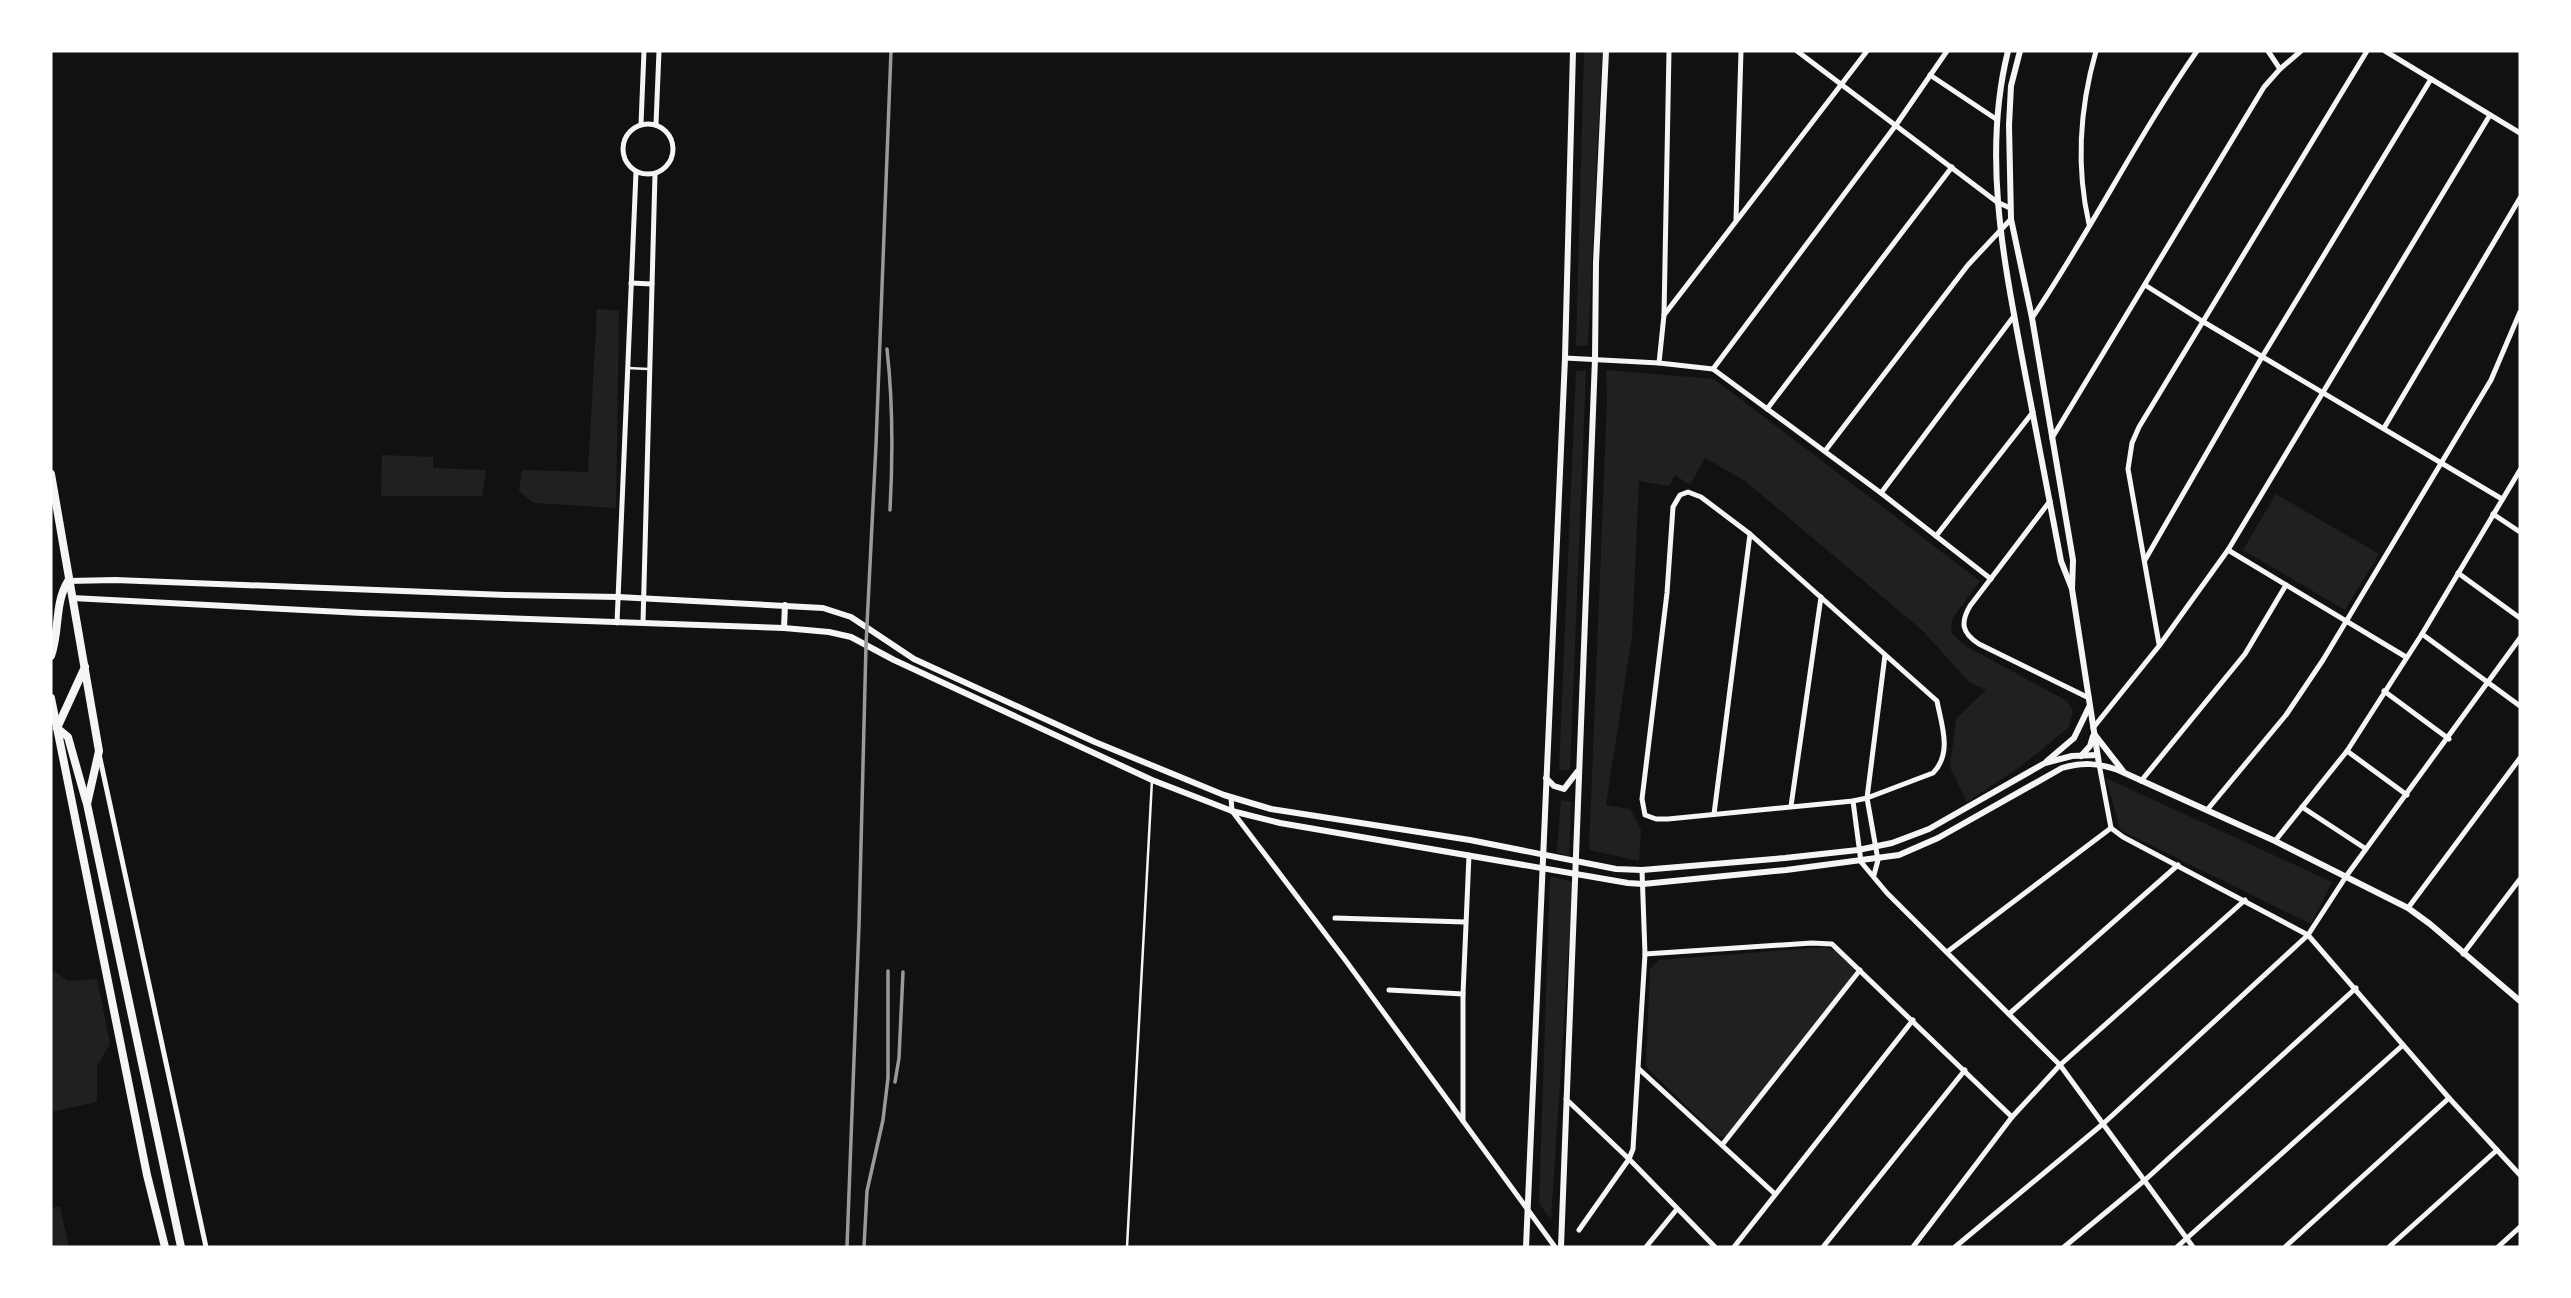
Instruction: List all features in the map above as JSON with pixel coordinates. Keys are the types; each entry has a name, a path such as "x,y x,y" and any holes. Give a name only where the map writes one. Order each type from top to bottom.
{"main road":[{"path":"51,474 53,499 86,665 99,751 88,804"},
{"path":"51,656 55,645 60,594 68,581"},
{"path":"51,587 72,598"},
{"path":"54,727 86,665"},
{"path":"51,698 54,727 147,1175 165,1247"},
{"path":"54,727 68,737 88,804 181,1247"}],"street":[{"path":"641,124 644,51"},
{"path":"656,124 659,51"},
{"path":"1526,1247 1565,358 1573,51"},
{"path":"1558,1247 1575,874 1605,51"},
{"path":"1659,363 1664,315 1669,51"},
{"path":"1736,221 1741,51"},
{"path":"1797,51 1997,202 2010,208"},
{"path":"1664,315 1867,51"},
{"path":"1713,369 1896,125 1947,51"},
{"path":"2008,51 1996,119 2000,230 2061,561 2072,589 2110,828 2308,935 2449,1098 2520,1175"},
{"path":"2020,51 2011,86 2011,219 2032,318 2074,571 2072,589"},
{"path":"2089,224 2082,186 2082,118 2095,51"},
{"path":"2032,318 2197,51"},
{"path":"2268,51 2280,69"},
{"path":"2052,438 2250,110 2280,69 2301,51"},
{"path":"2159,646 2128,469 2129,454 2139,427 2367,51"},
{"path":"2385,51 2520,133"},
{"path":"1930,75 1996,119"},
{"path":"2145,560 2262,357 2431,79"},
{"path":"72,598 337,612 784,628 836,633 859,641 1152,780 1231,811 1280,823 1643,884 1878,860 1899,855 1938,838 2084,754 2090,746 2093,731 2228,551 2490,115"},
{"path":"641,124 656,124 667,132 673,143 673,156 666,167 655,174 636,172 625,162 623,146 628,132 641,124"},
{"path":"1767,409 1952,167"},
{"path":"617,623 636,172"},
{"path":"643,623 655,174"},
{"path":"2384,428 2520,198"},
{"path":"1825,451 1944,295 2011,219"},
{"path":"631,283 652,284"},
{"path":"2145,285 2502,499"},
{"path":"2207,810 2286,715 2346,620 2491,380 2520,312"},
{"path":"1881,493 2014,316"},
{"path":"1565,358 1713,369 1881,493 1991,579"},
{"path":"1936,536 2033,412"},
{"path":"2275,841 2347,751 2422,634 2520,470"},
{"path":"1684,493 1693,493 1750,534 1937,701 1944,728 1943,757 1933,773 1867,798 1661,819 1645,815 1642,799 1666,606 1673,507 1676,499 1684,493"},
{"path":"2050,501 1964,617 1963,629 1968,636 2089,702"},
{"path":"2493,514 2520,532"},
{"path":"1714,814 1750,534"},
{"path":"2228,551 2406,657"},
{"path":"2458,573 2520,618"},
{"path":"68,581 115,580 618,597 822,608 860,623 898,651 914,659 1095,742 1231,797 1283,811 1543,853 1616,869 1642,870 1858,850 1876,847 1929,829 2045,763 2074,738 2089,702"},
{"path":"2141,781 2245,654 2286,585"},
{"path":"1791,806 1821,597"},
{"path":"784,628 785,605"},
{"path":"2422,634 2520,706"},
{"path":"1955,1247 2104,1123 2308,935 2347,875 2520,638"},
{"path":"1874,875 1878,860 1867,798 1885,654"},
{"path":"2384,691 2449,738"},
{"path":"2093,731 2121,771"},
{"path":"99,751 206,1247"},
{"path":"2347,751 2407,795"},
{"path":"2045,763 2084,754 2097,755 2141,781 2347,875 2408,908 2519,998"},
{"path":"2408,908 2520,758"},
{"path":"2062,768 2074,764 2099,764 2121,771"},
{"path":"1546,778 1554,786 1564,789 1578,771"},
{"path":"1231,797 1231,811 1558,1247"},
{"path":"1853,800 1861,862 1887,893 2060,1065 2193,1247"},
{"path":"2302,807 2366,849"},
{"path":"1947,952 2110,828"},
{"path":"1463,1122 1463,994 1469,855"},
{"path":"2009,1014 2178,865"},
{"path":"1579,1230 1629,1159 1633,1149 1645,954 1642,870"},
{"path":"2463,954 2520,879"},
{"path":"1913,1247 2012,1117 2060,1065 2245,900"},
{"path":"1335,918 1465,922"},
{"path":"1645,954 1823,943 1838,947 2012,1117"},
{"path":"1722,1145 1860,970"},
{"path":"2064,1247 2145,1181 2356,988"},
{"path":"1389,990 1463,994"},
{"path":"1734,1247 1913,1020"},
{"path":"2177,1247 2403,1045"},
{"path":"1639,1069 1775,1194"},
{"path":"1823,1247 1965,1070"},
{"path":"1566,1098 1716,1247"},
{"path":"2285,1247 2449,1098"},
{"path":"2389,1247 2497,1150"},
{"path":"1646,1247 1677,1209"},
{"path":"2498,1247 2520,1227"}],"lane":[{"path":"628,368 649,369"},
{"path":"1127,1247 1152,780"}],"shaded area":[{"path":"1584,51 1602,51 1588,345 1576,346"},
{"path":"597,309 619,311 616,508 534,503 519,491 522,470 588,472"},
{"path":"1586,370 1570,770 1559,770 1576,371"},
{"path":"1606,370 1714,379 1980,581 1952,619 1951,633 1964,645 2067,701 2073,711 2069,727 2020,767 1967,802 1950,767 1956,719 1986,690 1969,682 1923,631 1745,481 1705,458 1690,485 1675,475 1669,486 1639,481 1632,636 1606,805 1630,809 1641,829 1639,861 1589,850"},
{"path":"382,455 433,457 433,468 486,470 482,496 381,496"},
{"path":"2276,494 2379,554 2345,610 2243,550"},
{"path":"2106,778 2332,882 2311,924 2120,830"},
{"path":"1561,800 1571,802 1569,857 1557,852"},
{"path":"1550,876 1573,882 1551,1220 1539,1203"},
{"path":"1825,947 1836,951 1854,969 1852,976 1727,1137 1718,1136 1648,1069 1646,1063 1650,969 1659,960"},
{"path":"51,969 68,981 97,979 110,1044 97,1066 97,1102 51,1112"},
{"path":"60,1206 69,1247 51,1247 51,1208"}],"railway":[{"path":"847,1247 866,645 891,51"},
{"path":"887,349 892,429 890,510"},
{"path":"864,1247 867,1191 883,1120 888,1078 888,971"},
{"path":"895,1082 899,1058 903,972"}]}
